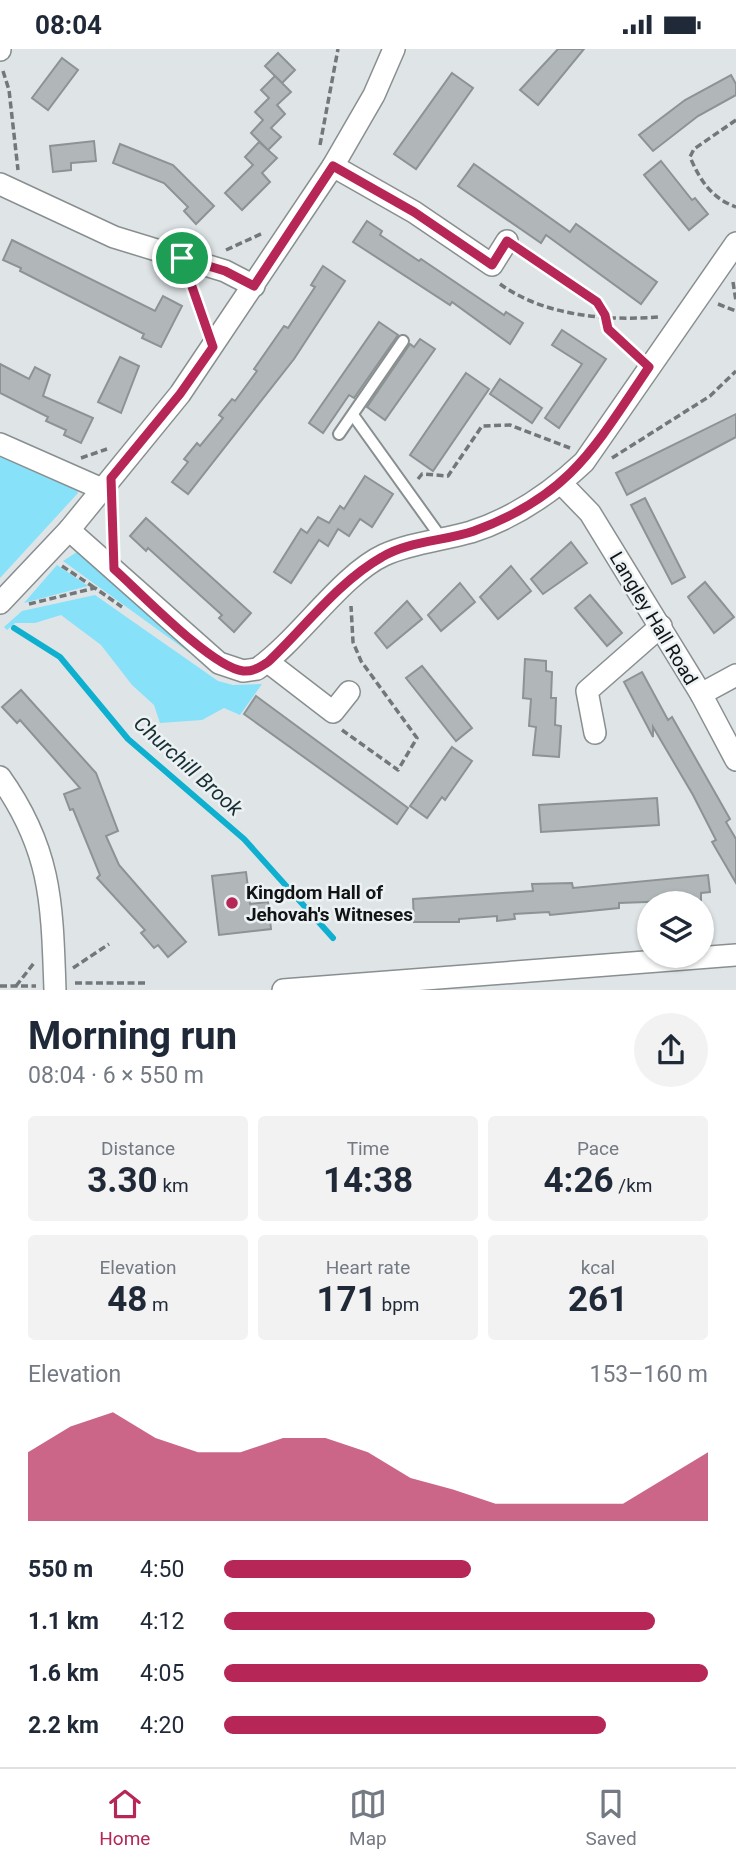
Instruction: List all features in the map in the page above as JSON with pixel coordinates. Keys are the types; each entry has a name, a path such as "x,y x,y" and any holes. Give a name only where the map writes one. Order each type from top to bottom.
{"street":[{"path":"0,603 69,530 180,394 254,286 325,161 374,95 394,49"},
{"path":"325,161 414,212 492,265 507,241"},
{"path":"0,184 114,237 225,271 254,286"},
{"path":"69,530 219,663 243,671 257,669 268,662 357,575 384,555 473,531 526,508 561,483 588,456 736,243"},
{"path":"0,444 53,468 107,483"},
{"name":"Langley Hall Road","path":"561,483 590,513 661,626 736,760"},
{"path":"596,733 587,691 661,626"},
{"path":"268,662 333,712 349,692"},
{"path":"701,694 736,675"},
{"path":"0,777 32,829 43,859 50,898 55,986"},
{"path":"284,990 736,954"}],"lane":[{"path":"339,434 403,341"},
{"path":"353,415 442,539"}],"path":[{"path":"325,161 338,49"},
{"path":"0,62 9,90 20,192"},
{"path":"736,120 694,149 690,157 699,178 712,194 736,207"},
{"path":"217,254 267,231"},
{"path":"507,241 597,302 605,315 608,329 649,367"},
{"path":"182,258 213,347"},
{"path":"492,265 489,277 533,304 594,318 605,315 662,317"},
{"path":"407,490 422,474 448,476 482,426 510,425 605,462 710,395 736,371"},
{"path":"53,468 111,448"},
{"path":"107,483 114,569"},
{"path":"46,555 128,612"},
{"path":"23,605 95,588"},
{"path":"55,986 109,944"},
{"path":"16,986 35,961"}],"shaded area":[{"path":"0,452 75,485 78,493 0,578"},
{"path":"77,552 88,556 193,651 190,653 63,561"},
{"path":"57,565 88,586 24,603"},
{"path":"95,595 218,681 233,685 262,684 240,715 224,708 202,720 160,723 154,705 132,685 101,645 61,615 35,623 15,623 7,630 4,627 22,611"}],"building":[{"path":"558,49 584,49 538,105 520,90"},
{"path":"278,53 295,70 282,83 265,66"},
{"path":"62,58 78,70 48,110 32,98"},
{"path":"452,73 473,88 416,169 394,154"},
{"path":"731,75 736,84 736,95 698,116 653,151 639,135 685,100"},
{"path":"275,76 291,92 277,105 285,114 271,128 281,137 268,150 251,133 263,120 255,112 269,98 261,90"},
{"path":"94,141 96,161 71,163 71,170 53,172 50,146"},
{"path":"259,142 277,158 262,173 270,182 242,210 225,193 253,165 245,157"},
{"path":"120,144 173,165 214,206 196,224 184,211 188,207 164,183 113,163"},
{"path":"661,161 692,200 695,198 708,214 689,230 644,175"},
{"path":"474,164 570,232 576,224 657,282 641,304 546,235 541,243 458,186"},
{"path":"367,221 382,231 380,235 419,261 421,259 504,315 506,312 523,323 510,344 452,302 450,305 353,242"},
{"path":"12,240 155,311 163,296 182,306 161,347 142,338 144,334 3,260"},
{"path":"323,266 345,281 294,359 188,494 172,482 188,462 184,459 197,443 200,446 223,418 219,415 232,399 235,401 257,371 254,369 284,326 288,328 315,287 311,285"},
{"path":"379,322 398,335 354,398 349,395 323,433 309,423"},
{"path":"562,330 606,359 559,428 545,418 582,364 552,345"},
{"path":"420,339 435,349 385,420 367,407 410,344 414,347"},
{"path":"120,357 139,366 121,413 98,402"},
{"path":"0,364 29,379 35,367 50,375 43,396 93,418 81,443 64,435 66,430 46,421 48,417 0,393"},
{"path":"466,373 489,389 433,471 410,455"},
{"path":"500,379 542,408 532,423 490,394"},
{"path":"736,414 736,437 627,495 616,473"},
{"path":"365,476 393,494 372,527 360,519 349,536 338,529 328,546 319,540 291,583 274,572 301,529 307,533 318,517 329,523 340,506 344,509"},
{"path":"645,498 685,577 672,584 631,505"},
{"path":"146,518 251,613 234,632 219,618 222,615 148,548 146,551 130,536"},
{"path":"571,542 587,563 543,594 531,579"},
{"path":"511,566 531,591 498,619 480,597"},
{"path":"705,582 734,617 714,633 688,597"},
{"path":"460,583 475,602 441,631 428,615"},
{"path":"590,595 622,633 607,646 575,608"},
{"path":"407,601 422,619 387,648 375,633"},
{"path":"525,659 546,661 546,671 552,672 551,698 556,698 555,725 561,726 559,757 533,755 536,727 529,726 531,699 523,698"},
{"path":"422,666 472,728 456,741 406,678"},
{"path":"642,672 668,720 672,717 730,819 726,822 736,839 736,883 712,842 716,840 693,795 653,727 653,737 624,682"},
{"path":"21,690 96,773 118,831 106,836 119,865 186,942 168,957 158,945 154,948 141,933 145,930 97,878 100,875 73,809 70,810 64,794 80,788 20,720 17,723 2,707"},
{"path":"256,696 408,808 397,824 244,714"},
{"path":"452,747 472,761 445,800 442,797 427,818 410,806"},
{"path":"657,798 659,825 541,832 539,805"},
{"name":"Kingdom Hall of Jehovah's Witneses","path":"246,872 250,904 268,902 271,929 219,935 212,876"},
{"path":"708,875 710,891 637,891 637,902 619,903 619,908 550,915 549,912 514,914 515,919 497,921 497,916 459,919 459,922 414,922 413,899 533,891 532,884 572,883 573,888"}],"waterway":[{"name":"Churchill Brook","path":"14,628 60,657 128,739 244,839 333,938"}],"place":[{"name":"Kingdom Hall of Jehovah's Witneses","path":"232,903"}],"route":[{"path":"333,166 414,212 492,265 507,241 597,302 605,315 608,329 637,359 649,367 584,462 561,483 526,508 473,531 384,555 357,575 268,662 257,669 243,671 219,663 114,569 111,478 180,394 213,347 182,258 225,271 254,286 333,166"}]}
